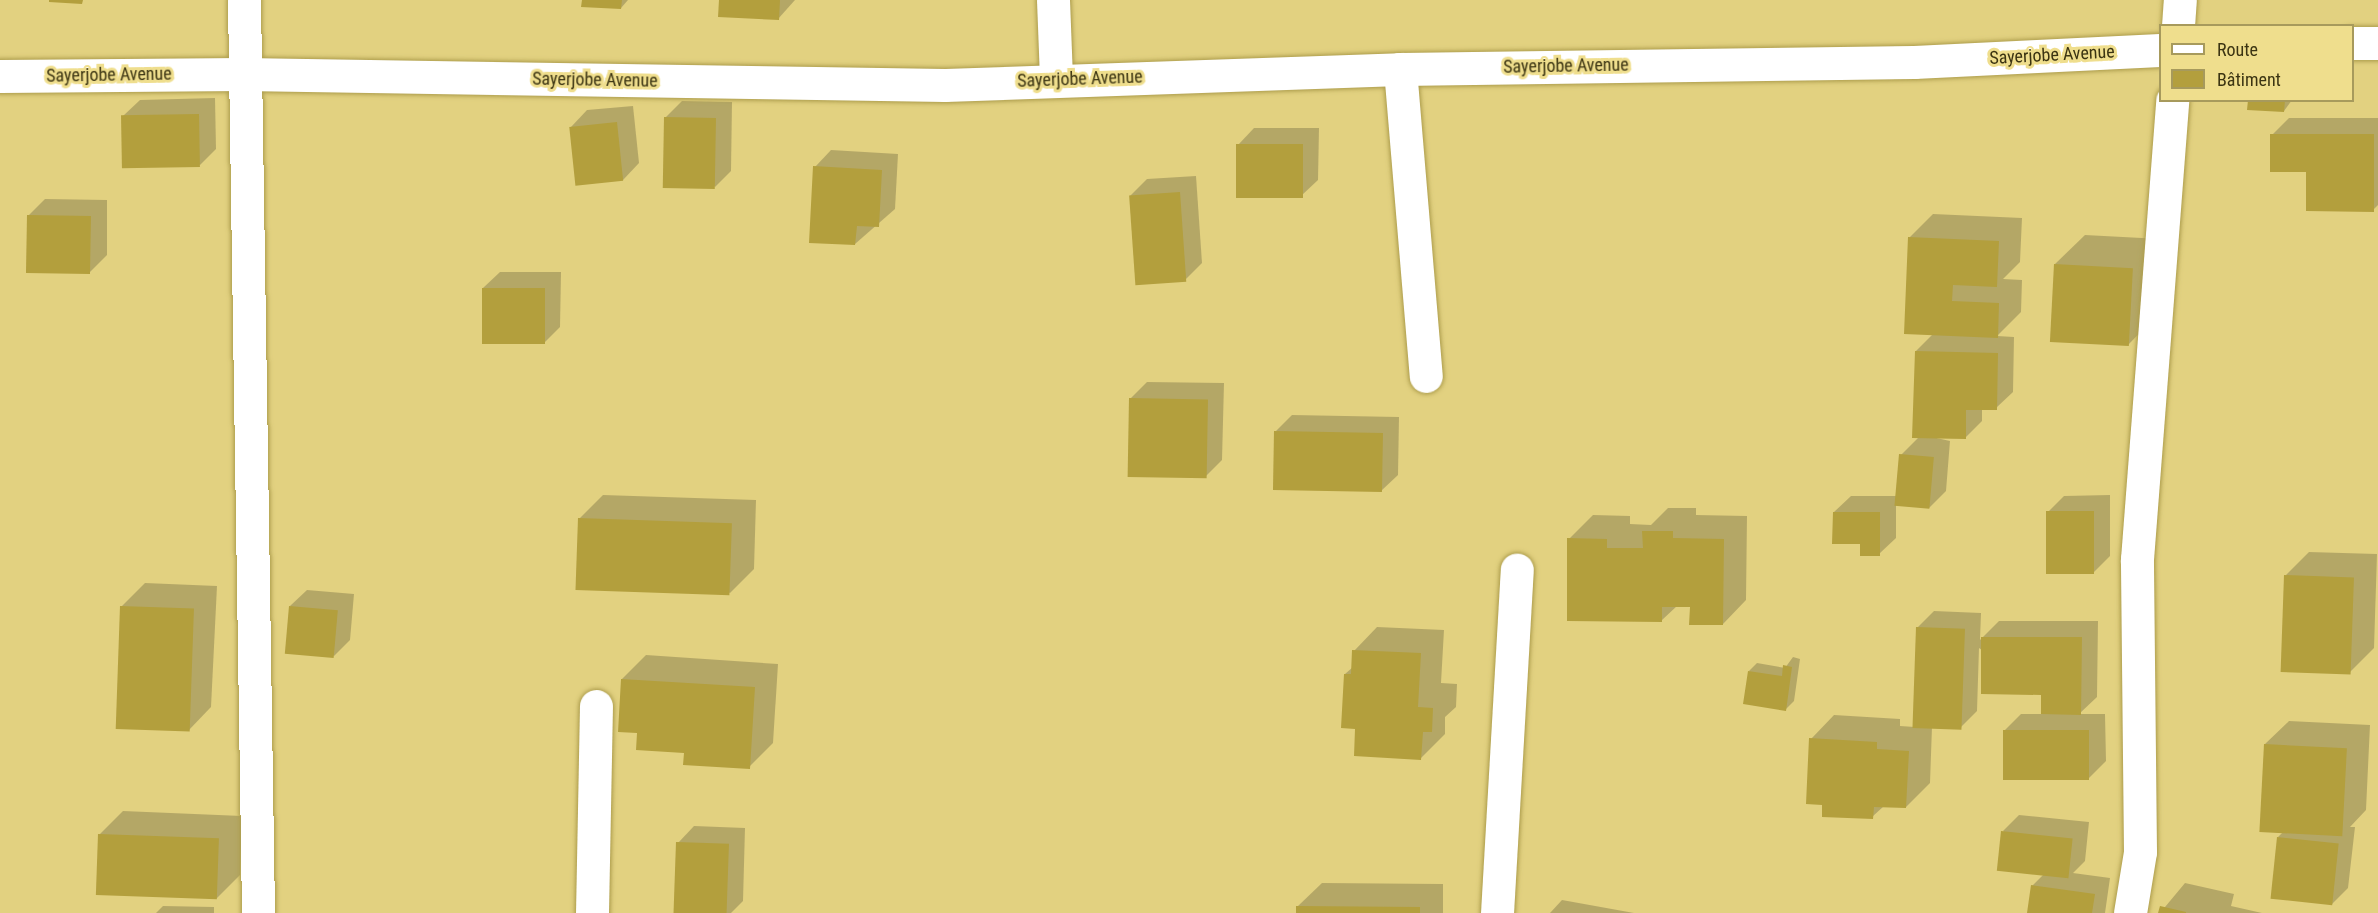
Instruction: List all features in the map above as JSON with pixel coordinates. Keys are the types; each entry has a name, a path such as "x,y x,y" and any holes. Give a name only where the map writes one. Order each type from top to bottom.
{"street":[{"path":"244,0 243,74 258,913"},
{"path":"1053,0 1056,79"},
{"path":"2178,24 2180,0"},
{"path":"2354,43 2378,43"},
{"name":"Sayerjobe Avenue","path":"0,76 243,74 921,85 1400,69 1914,62 2159,50"},
{"path":"1400,69 1426,376"},
{"path":"2130,913 2140,852 2137,559 2172,102"},
{"path":"1497,913 1517,570"},
{"path":"591,913 596,706"}],"building":[{"path":"49,0 83,0 82,4 49,2"},
{"path":"582,0 622,0 621,9 581,7"},
{"path":"719,0 780,0 779,20 718,17"},
{"path":"2248,102 2285,102 2284,112 2247,110"},
{"path":"199,114 200,167 122,168 121,115"},
{"path":"664,117 716,118 715,189 663,188"},
{"path":"617,122 623,181 575,186 569,127"},
{"path":"2270,134 2374,134 2374,212 2306,211 2306,172 2270,172"},
{"path":"1236,144 1303,144 1303,198 1236,198"},
{"path":"813,166 882,170 879,227 857,226 855,245 809,243"},
{"path":"1180,192 1186,282 1135,285 1129,196"},
{"path":"27,215 91,216 90,274 26,273"},
{"path":"1908,237 1999,241 1997,287 1953,285 1952,301 1999,303 1998,338 1904,334"},
{"path":"2054,264 2133,268 2129,346 2050,342"},
{"path":"482,288 545,288 545,344 482,344"},
{"path":"1915,351 1998,353 1997,410 1966,410 1966,439 1912,438"},
{"path":"1129,398 1208,399 1207,478 1128,477"},
{"path":"1274,431 1383,433 1382,492 1273,490"},
{"path":"1899,454 1934,457 1929,509 1894,506"},
{"path":"2046,511 2094,511 2094,574 2046,574"},
{"path":"1833,512 1880,512 1880,556 1860,556 1860,544 1832,544"},
{"path":"578,518 732,523 729,595 575,590"},
{"path":"1642,531 1673,531 1673,538 1724,539 1723,625 1689,625 1690,607 1662,607 1662,622 1567,621 1567,538 1607,539 1607,548 1643,548"},
{"path":"2284,575 2354,577 2351,674 2281,672"},
{"path":"120,606 194,609 190,732 116,729"},
{"path":"289,606 338,610 334,658 285,654"},
{"path":"1916,627 1965,629 1961,730 1912,728"},
{"path":"1981,637 2082,637 2081,715 2041,714 2041,695 1981,694"},
{"path":"1352,650 1421,653 1418,707 1433,708 1432,732 1423,732 1421,760 1354,756 1355,729 1341,728 1344,674 1351,674"},
{"path":"1783,665 1792,667 1786,711 1743,704 1748,671 1782,676"},
{"path":"621,679 755,687 750,769 683,765 684,753 636,750 637,733 618,732"},
{"path":"2003,730 2089,730 2089,780 2003,780"},
{"path":"1809,738 1877,742 1877,749 1909,751 1906,808 1874,807 1873,819 1822,817 1822,805 1806,804"},
{"path":"2264,744 2347,748 2342,836 2259,832"},
{"path":"2001,831 2073,839 2068,878 1997,871"},
{"path":"98,834 219,838 217,899 96,895"},
{"path":"2277,837 2339,843 2332,905 2271,899"},
{"path":"676,842 729,844 727,913 674,913"},
{"path":"2031,885 2095,894 2092,913 2027,913"},
{"path":"1296,906 1420,907 1420,913 1296,913"},
{"path":"2160,906 2186,912 2186,913 2158,913"}]}
